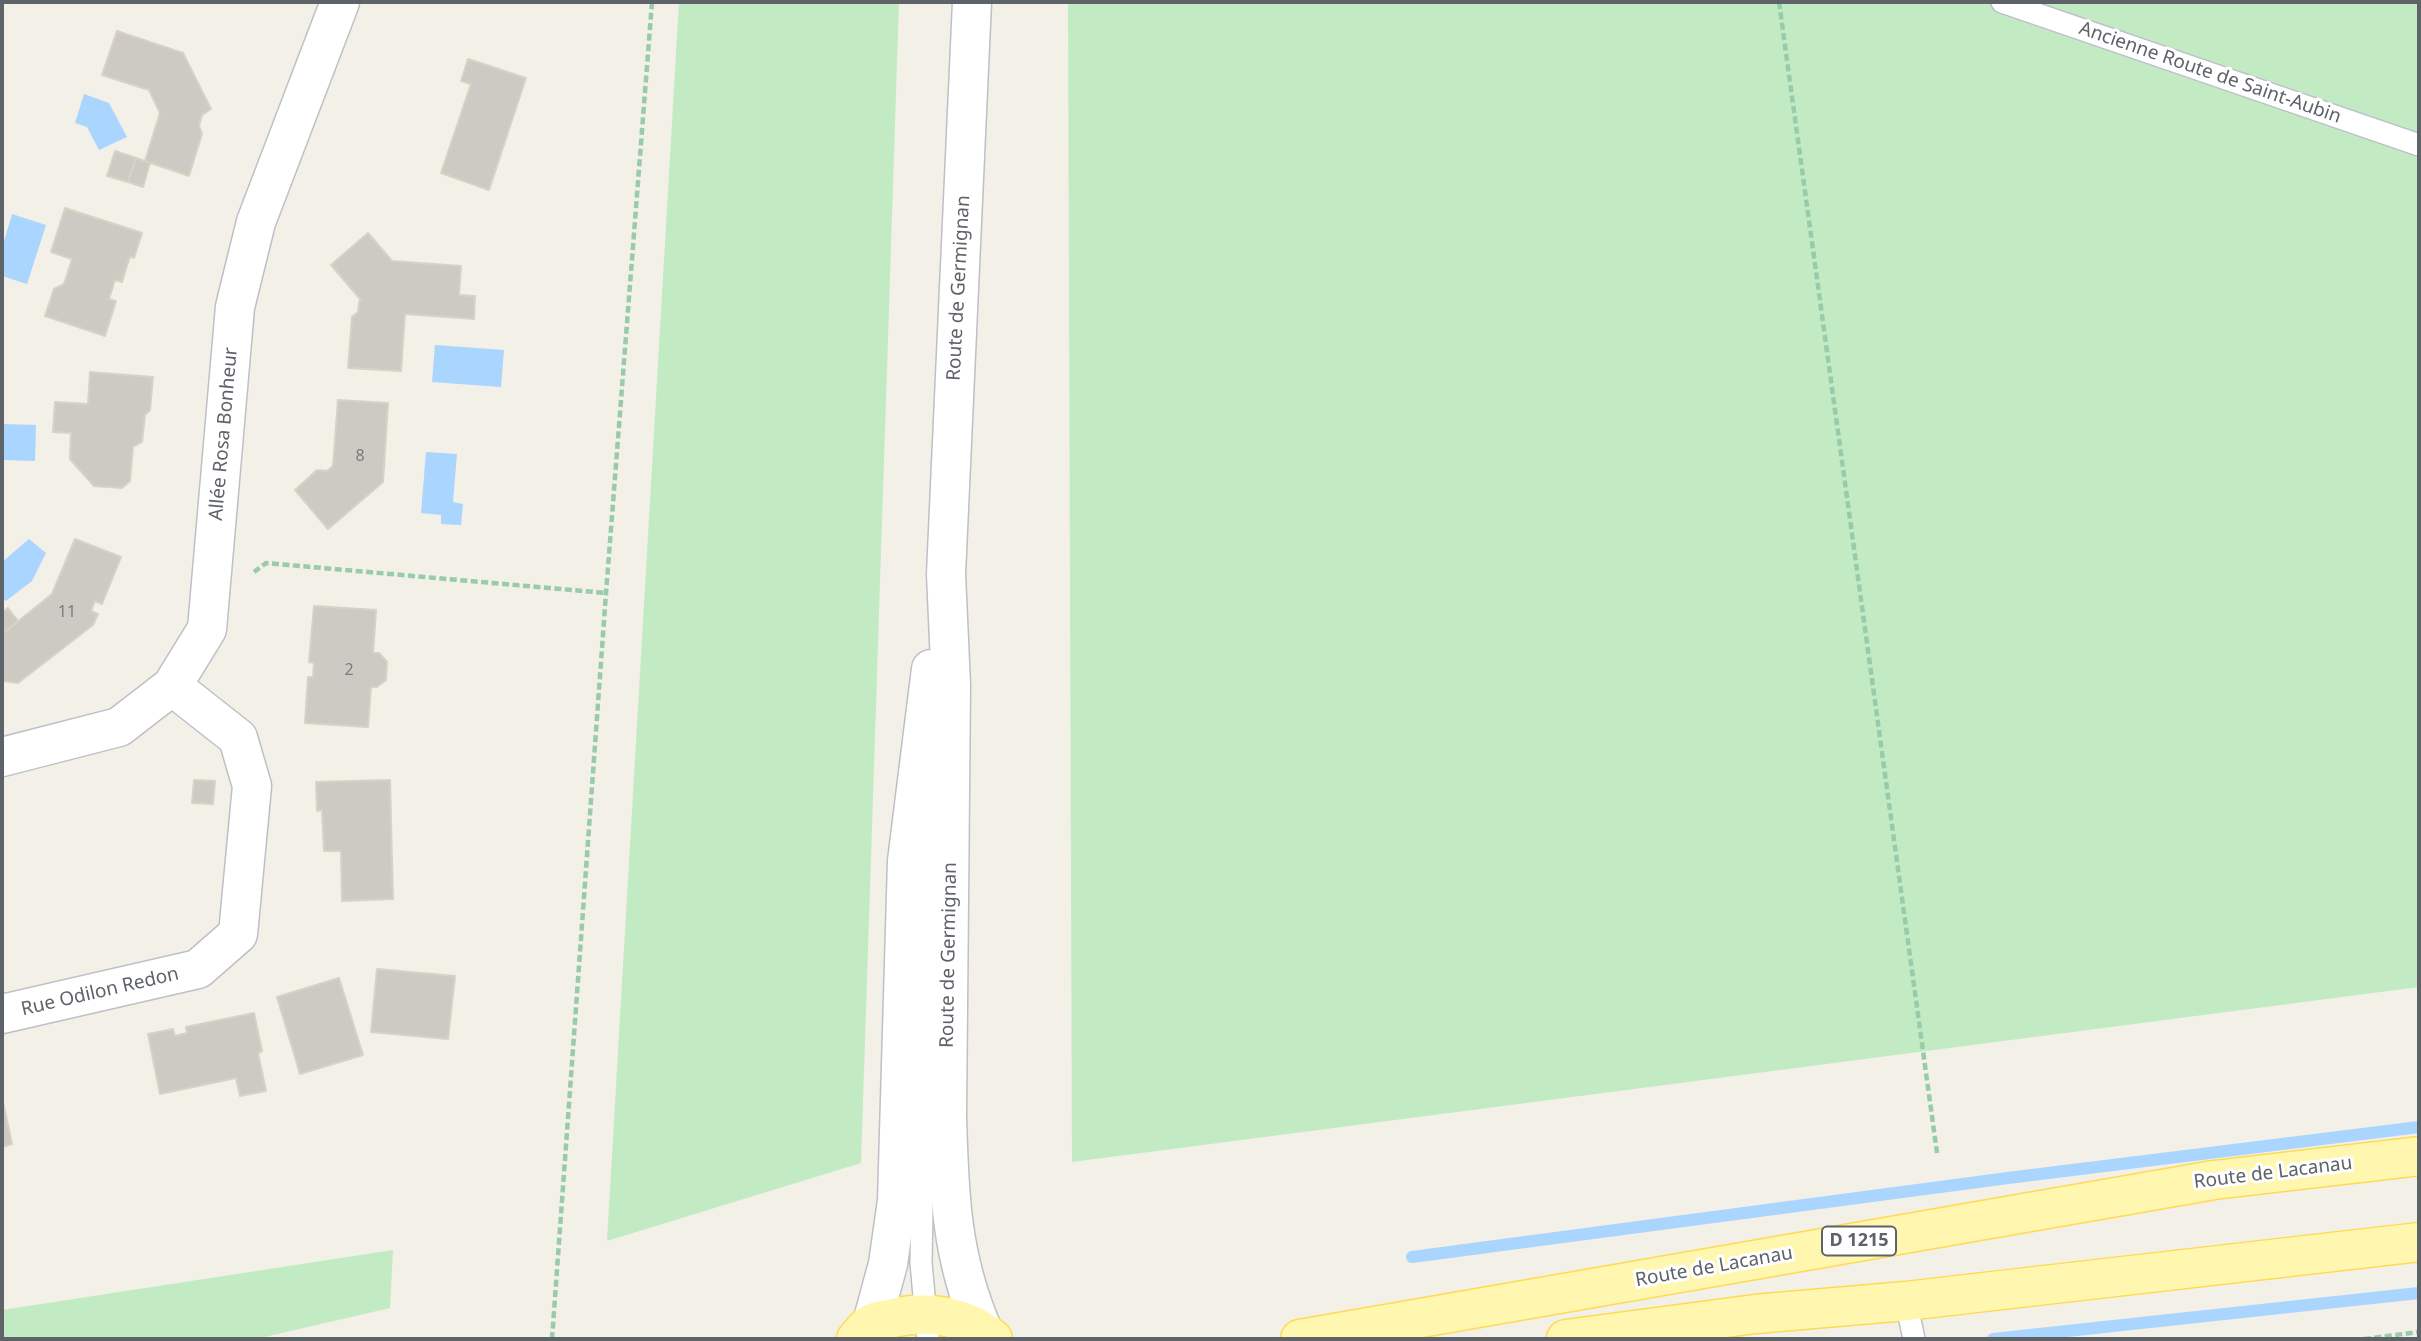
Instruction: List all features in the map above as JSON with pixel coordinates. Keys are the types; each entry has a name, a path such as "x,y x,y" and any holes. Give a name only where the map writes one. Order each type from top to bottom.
{"main road":[{"name":"Route de Lacanau","path":"1300,1339 2214,1180 2419,1156"},
{"path":"1566,1339 1755,1314 1906,1301 2419,1242"},
{"path":"864,1331 927,1327 951,1316 988,1335"}],"street":[{"name":"Allée Rosa Bonheur","path":"2,757 119,727 172,686 207,629 235,307 256,222 340,2"},
{"name":"Route de Germignan","path":"972,2 946,574 951,685 947,1115 948,1180 953,1232 969,1297 988,1335"},
{"name":"Route de Germignan","path":"864,1331 888,1264 897,1201 907,861 930,674 946,574"},
{"name":"Rue Odilon Redon","path":"2,1014 198,969 238,934 252,786 238,738 172,686"}],"lane":[{"name":"Ancienne Route de Saint-Aubin","path":"2002,2 2419,145"},
{"path":"927,1327 921,1263 930,674"},
{"path":"1906,1301 1914,1339"}],"path":[{"path":"552,1339 652,2"},
{"path":"1779,2 1937,1153"},
{"path":"250,574 266,563 606,593"},
{"path":"2364,1339 2419,1332"}],"green space":[{"path":"679,2 899,2 861,1163 607,1241"},
{"path":"1068,2 2419,2 2419,987 1072,1162"},
{"path":"393,1250 390,1308 256,1339 2,1339 2,1310"}],"water":[{"path":"84,94 109,103 127,137 99,150 87,127 75,123"},
{"path":"12,214 46,225 27,284 2,276 2,248"},
{"path":"435,345 504,350 501,387 432,382"},
{"path":"2,424 36,425 35,461 2,460"},
{"path":"426,452 457,454 453,502 463,504 461,525 441,524 441,515 421,513"},
{"path":"29,539 46,553 32,581 6,601 2,598 2,562"}],"building":[{"path":"117,31 183,53 211,109 202,115 199,126 202,134 189,176 145,161 160,113 149,90 102,75"},
{"path":"468,59 526,78 489,190 441,173 471,84 461,81"},
{"path":"115,151 136,158 128,182 107,176"},
{"path":"136,158 150,163 143,187 128,182"},
{"path":"65,208 142,233 134,258 130,256 122,282 115,280 109,299 116,301 105,336 45,316 54,289 64,284 72,259 51,252"},
{"path":"368,233 392,261 461,266 459,295 475,296 474,319 405,314 401,371 348,368 352,317 358,312 361,300 331,265"},
{"path":"90,372 153,377 150,410 145,415 142,442 133,447 130,481 122,488 94,486 70,459 71,433 53,432 55,402 88,404"},
{"path":"338,400 388,403 383,482 328,529 295,490 317,470 327,471 333,466"},
{"path":"75,539 121,557 102,604 95,601 91,611 98,614 93,625 18,683 2,681 2,625 6,631 52,594"},
{"path":"314,606 376,610 373,653 379,653 387,662 386,680 377,687 371,687 368,727 305,723 308,677 313,677 314,663 309,662"},
{"path":"8,608 18,621 6,631 2,625 2,613"},
{"path":"194,780 215,781 213,804 192,803"},
{"path":"390,780 393,899 342,901 341,851 324,851 322,810 317,811 316,782"},
{"path":"377,969 455,976 448,1039 371,1032"},
{"path":"339,978 363,1055 300,1074 277,997"},
{"path":"254,1013 262,1051 258,1053 266,1091 240,1096 236,1078 160,1094 148,1034 173,1029 175,1036 187,1033 186,1027"},
{"path":"2,1097 12,1144 2,1147"}],"waterway":[{"path":"1412,1257 2419,1127"},
{"path":"1993,1339 2419,1293"}]}
